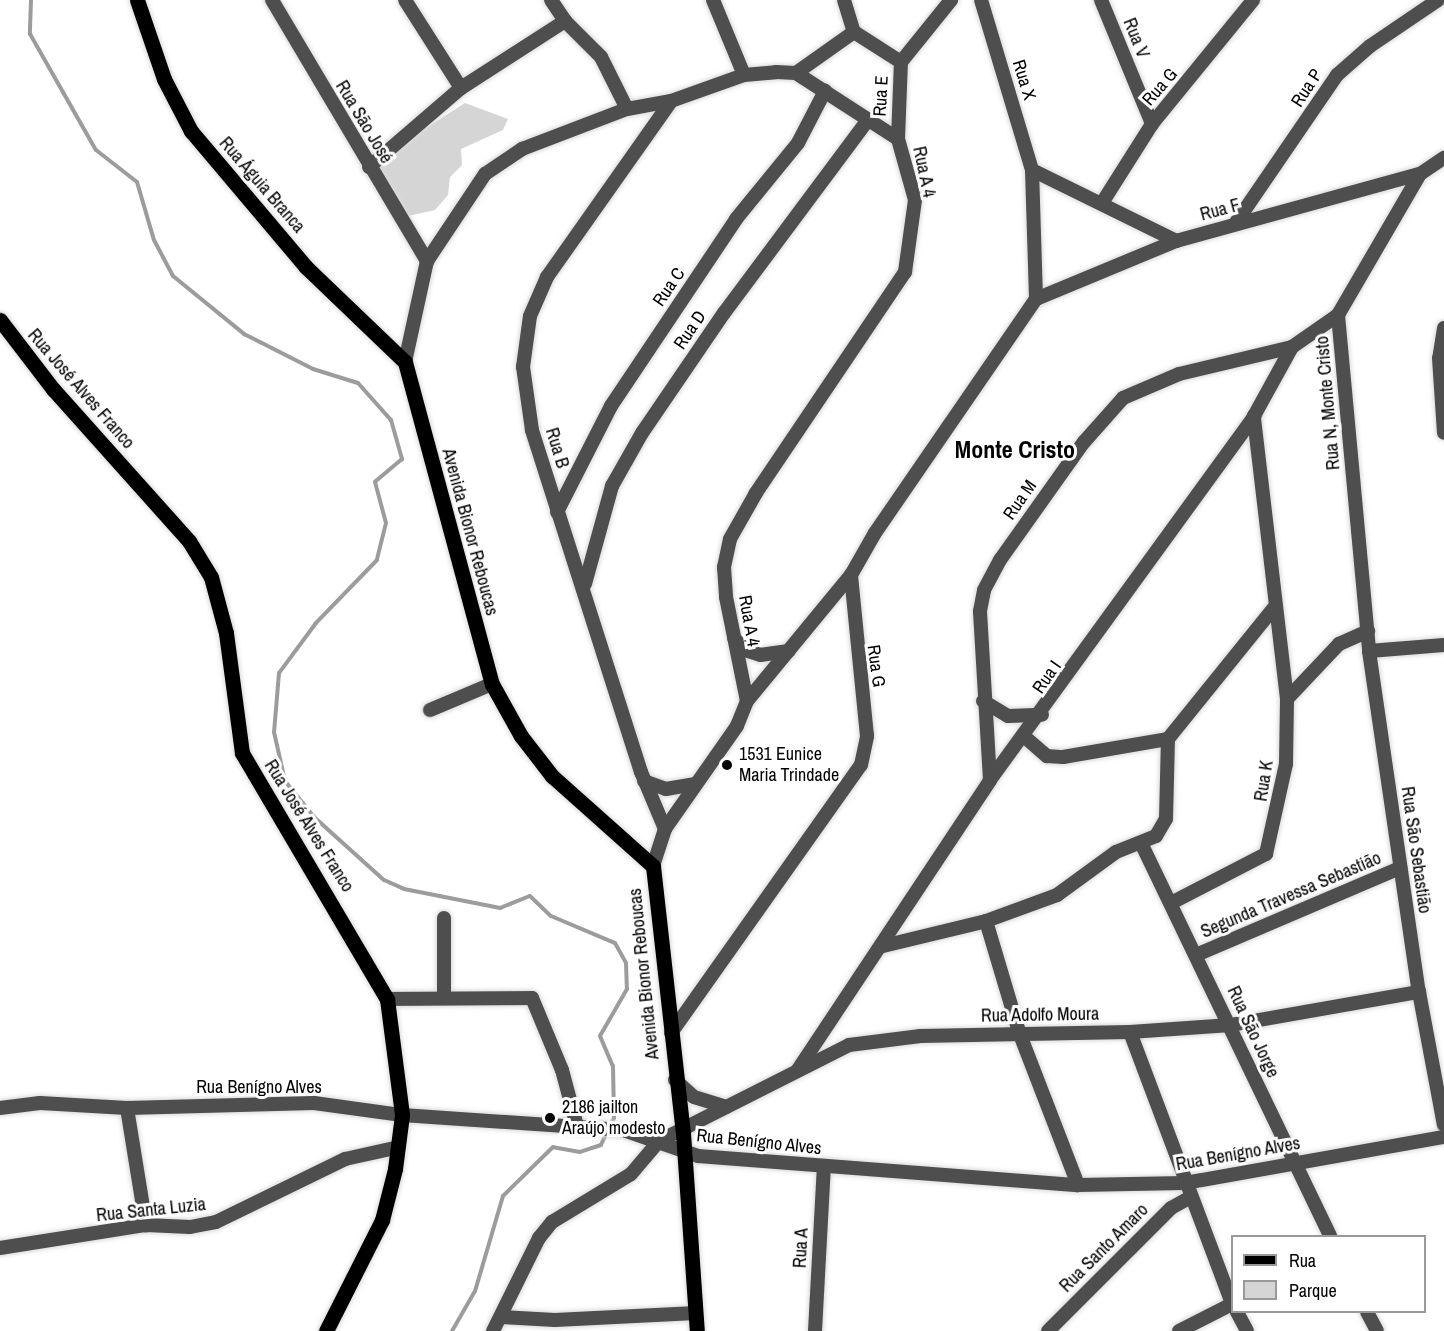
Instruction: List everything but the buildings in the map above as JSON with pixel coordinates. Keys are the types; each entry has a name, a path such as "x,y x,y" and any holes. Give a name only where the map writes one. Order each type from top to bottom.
{"main road":[{"name":"Rua Águia Branca","path":"137,0 164,79 191,130 306,267 405,362"},
{"name":"Rua José Alves Franco","path":"0,320 53,389 189,541 211,577 225,633 242,753 360,945 387,999 402,1115 399,1147 382,1220 326,1331"},
{"name":"Avenida Bionor Reboucas","path":"405,362 492,684 552,777 652,866 671,1033 674,1080 683,1133 697,1331"}],"street":[{"name":"Rua São José","path":"272,0 369,167 427,261"},
{"path":"405,0 461,88"},
{"path":"551,0 565,21 601,57 627,109"},
{"path":"713,0 744,75"},
{"path":"844,0 854,32 901,62"},
{"name":"Rua E","path":"898,139 901,62 951,0"},
{"name":"Rua X","path":"981,0 1032,170 1036,299"},
{"name":"Rua V","path":"1101,0 1152,123"},
{"name":"Rua G","path":"1102,203 1152,123 1253,0"},
{"name":"Rua P","path":"1235,224 1337,75 1370,46 1438,0"},
{"path":"369,167 461,88 565,21"},
{"path":"405,362 427,261 485,174 522,149 627,109 671,101 744,75 796,73 854,32"},
{"name":"Rua A 4","path":"745,708 724,567 730,539 756,493 905,272 915,200 898,139 796,73"},
{"name":"Rua C","path":"557,512 611,406 736,219 798,142 825,91"},
{"name":"Rua B","path":"665,829 644,781 585,584 557,512 527,402 523,367 530,316 566,246 671,101"},
{"name":"Rua D","path":"585,584 612,486 642,433 724,313 868,120"},
{"path":"1420,174 1444,158"},
{"path":"1032,170 1176,241"},
{"name":"Rua F","path":"1036,299 1176,241 1420,174"},
{"name":"Rua N, Monte Cristo","path":"1369,651 1338,315 1420,174"},
{"path":"652,866 665,829 693,784 745,708 851,576 875,533 1036,299"},
{"name":"Rua I","path":"796,1072 883,946 990,780 1026,738 1254,416 1292,347 1338,315"},
{"path":"1444,328 1439,358 1444,433"},
{"name":"Rua M","path":"990,780 982,701 980,631 984,590 1000,560 1084,442 1123,398 1141,387 1292,347"},
{"name":"Rua K","path":"1173,902 1258,860 1270,847 1286,764 1287,699 1273,609 1254,416"},
{"name":"Rua G","path":"671,1033 861,765 867,736 851,576"},
{"path":"883,946 987,921 1057,895 1116,852 1142,845 1163,828 1166,819 1168,739 1273,609"},
{"path":"1287,699 1339,644 1368,631"},
{"path":"733,637 745,650 760,655 790,651"},
{"path":"1369,651 1444,645"},
{"name":"Rua São Sebastião","path":"1369,651 1419,992 1444,1125"},
{"path":"430,710 492,684"},
{"path":"982,701 1008,716 1042,715"},
{"path":"1026,738 1047,756 1063,757 1168,739"},
{"path":"644,781 666,789 693,784"},
{"name":"Rua São Jorge","path":"1142,845 1173,902 1292,1162 1329,1235"},
{"name":"Segunda Travessa Sebastião","path":"1196,955 1400,868"},
{"path":"444,918 444,996"},
{"path":"987,921 1019,1032 1078,1185"},
{"name":"Rua Adolfo Moura","path":"659,1141 683,1133 706,1115 727,1107 849,1045 1019,1032 1130,1032 1231,1025 1419,992"},
{"path":"387,999 444,996 532,998 562,1070 577,1126"},
{"path":"1130,1032 1185,1183 1231,1298"},
{"path":"674,1080 694,1097 727,1107"},
{"name":"Rua Benígno Alves","path":"0,1108 40,1103 127,1108 304,1102 402,1115 577,1126 644,1134 698,1156 1078,1185 1185,1183 1292,1162 1444,1137"},
{"path":"127,1108 146,1225"},
{"path":"493,1331 545,1230 631,1173 659,1141"},
{"name":"Rua Santa Luzia","path":"0,1248 146,1225 190,1227 216,1222 345,1159 399,1147"},
{"name":"Rua A","path":"815,1331 824,1167"},
{"name":"Rua Santo Amaro","path":"1048,1331 1171,1208 1191,1197"},
{"path":"1179,1331 1231,1304"},
{"path":"501,1317 556,1326 696,1313"},
{"path":"1238,1313 1246,1331"},
{"path":"1368,1313 1377,1331"}],"green space":[{"path":"465,103 508,119 503,130 461,149 462,165 450,177 448,195 435,210 408,216 379,166 399,145"}],"waterway":[{"path":"31,0 30,34 96,150 137,182 154,240 173,276 244,334 313,369 358,383 391,420 402,459 375,482 386,523 377,560 316,623 279,673 274,732 285,781 314,817 384,880 404,889 500,908 530,896 551,916 615,943 626,963 627,989 600,1036 613,1066 614,1118 601,1145 580,1152 553,1147 503,1196 475,1291 452,1331"}],"place":[{"name":"1531 Eunice Maria Trindade","path":"727,765"},
{"name":"2186 jailton Araújo modesto","path":"550,1118"}],"district":[{"name":"Monte Cristo","path":"1015,450"}]}
